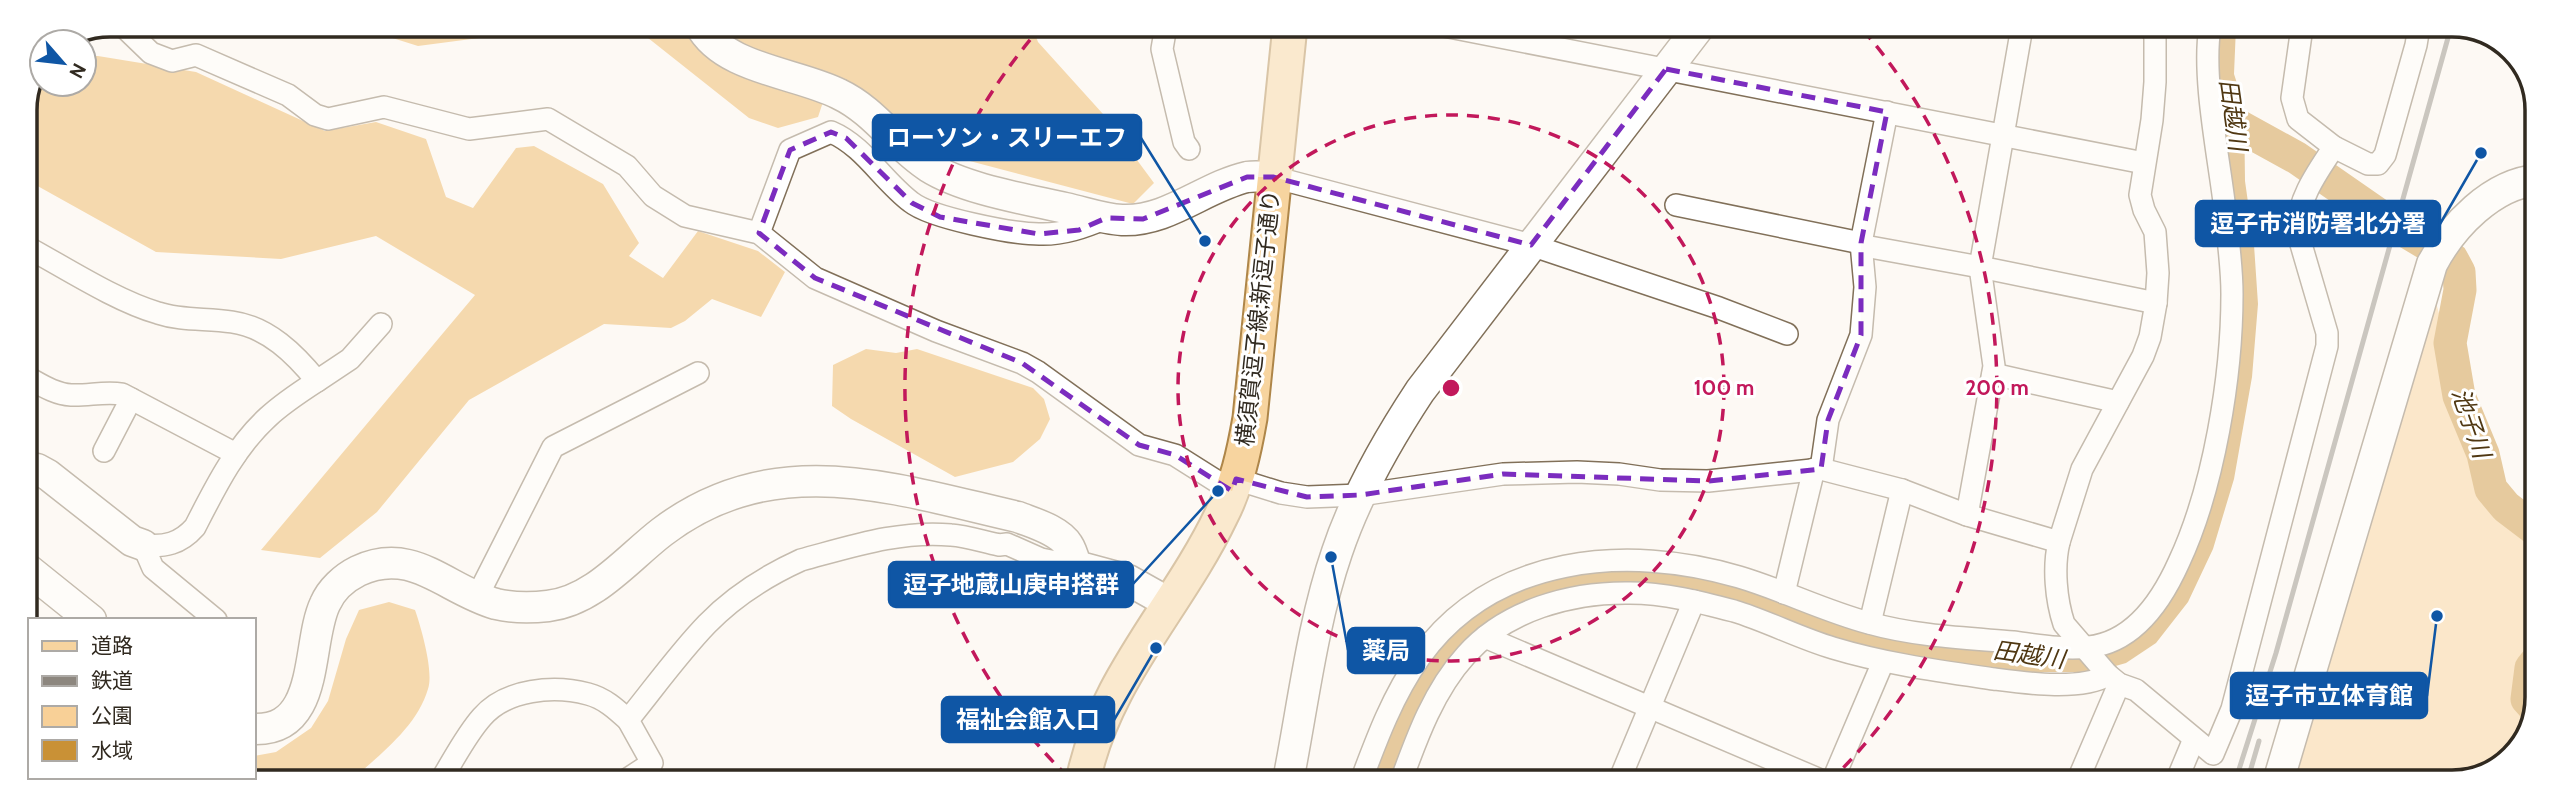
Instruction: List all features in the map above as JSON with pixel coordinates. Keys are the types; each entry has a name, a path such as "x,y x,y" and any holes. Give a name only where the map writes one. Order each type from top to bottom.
{"main road":[{"name":"横須賀逗子線;新逗子通り","path":"1086,770 1102,717 1211,535 1234,485 1250,418 1289,37"}],"street":[{"path":"134,37 151,53 173,61 196,55 288,95 315,115 328,119 384,107 469,129 548,119 627,166 653,195 685,216 759,233 815,278 936,331 1022,363 1139,445 1175,455 1234,485 1307,497 1360,495 1503,474 1577,472 1660,480 1708,481 1818,469 1902,490 1967,515 2059,542"},
{"path":"710,37 719,48 738,58 837,92 860,105 909,152 930,168 953,179 1120,220 1143,219 1167,212 1247,177 1273,177 1531,246 1787,334"},
{"path":"1164,37 1161,49 1184,142 1189,149"},
{"path":"1501,37 2144,163"},
{"path":"1291,770 1328,583 1337,551 1360,495 1399,422 1691,37"},
{"path":"1967,515 1993,374 1980,267 2020,37"},
{"path":"2155,37 2152,120 2140,195 2144,211 2155,232 2158,273 2150,337 2143,356 2082,469 2055,558 2060,613 2064,624 2112,677 2136,690 2213,754 2232,709 2327,346 2327,333 2298,234 2297,220 2312,183 2329,153"},
{"path":"1365,770 1394,698 1422,654 1445,628 1472,605 1524,577 1572,564 1599,560 1661,560 1740,577 1870,623 1928,634 2085,649 2118,639 2142,621 2163,594 2196,519 2212,460 2225,385 2232,290 2210,86 2210,37"},
{"path":"2301,37 2292,98 2298,119 2329,153 2368,164 2378,164 2385,155 2417,37"},
{"path":"1784,593 1818,469 1828,420 1861,335 1865,287 1861,243 1888,113"},
{"path":"759,233 790,150 831,132 846,138 912,203 940,217 1039,234 1079,230 1106,218"},
{"path":"2282,770 2428,276 2439,251 2477,208 2501,192 2525,181"},
{"path":"1676,205 1870,247 2156,303"},
{"path":"37,253 134,304 157,313 177,318 234,322 256,329 277,340 299,359 317,381"},
{"path":"37,468 132,541 159,547 172,544 186,537 195,527 236,454 265,419 285,402 350,359 381,324"},
{"path":"477,597 554,447 698,373"},
{"path":"1993,374 2118,402"},
{"path":"37,383 54,392 72,395 108,392 122,394 236,454"},
{"path":"104,451 131,399"},
{"path":"256,729 264,730 280,724 294,712 303,696 312,667 325,604 336,586 351,574 370,565 388,562 408,564 497,604 525,608 553,605 582,595 607,578 663,531 695,510 737,493 792,481 867,483 1018,517 1042,527 1067,543 1076,566"},
{"path":"1870,623 1902,490"},
{"path":"628,720 708,623 741,595 801,560 886,538 926,534 952,535 999,545 1007,544 1041,559 1128,580 1169,603"},
{"path":"143,545 153,568 214,618"},
{"path":"37,577 88,618"},
{"path":"1405,770 1429,712 1465,656 1511,618 1542,606 1587,597 1629,593 1694,601 1736,612 1831,648 1883,662 1990,678 2053,684 2112,677"},
{"path":"1624,770 1694,601"},
{"path":"1485,637 1797,770"},
{"path":"1837,770 1883,662"},
{"path":"2081,770 2112,677"},
{"path":"448,770 482,717 500,701 533,691 562,690 589,694 613,706 628,720 652,763 641,770"},
{"path":"2181,770 2194,739"}],"highlighted area":[{"path":"1666,69 1887,112 1861,243 1861,335 1828,420 1821,469 1708,481 1503,474 1360,495 1307,497 1236,479 1232,491 1175,455 1139,445 1022,363 815,278 759,233 790,150 831,132 846,138 912,203 940,217 1039,234 1079,230 1106,218 1143,219 1247,177 1273,177 1531,245"}],"green space":[{"path":"2428,276 2491,489 2525,518 2523,716 2513,738 2504,749 2489,760 2461,770 2279,770"}],"shaded area":[{"path":"389,37 487,37 418,46"},
{"path":"647,37 1036,37 1103,114 1154,183 1133,204 962,159 832,75 818,117 778,128 749,118"},
{"path":"98,56 196,72 325,131 376,122 426,139 446,197 473,208 516,148 534,146 603,184 639,243 629,256 663,278 698,231 758,251 785,272 761,317 712,299 685,321 671,328 604,324 469,400 377,512 320,558 261,550 475,295 376,236 281,259 156,252 37,186 38,98 98,98"},
{"path":"866,349 896,353 917,349 1033,388 1044,399 1050,419 1040,439 1013,462 955,477 832,406 833,365"},
{"path":"389,602 415,610 428,661 429,681 423,703 415,716 407,728 363,770 256,770 256,756 276,752 311,728 328,701 346,639 359,610"}],"water":[{"name":"田越川","path":"2218,37 2236,37 2234,74 2244,105 2245,181 2254,245 2258,304 2252,377 2234,479 2213,549 2188,602 2156,643 2126,663 2112,667 2090,672 2033,672 1977,667 1859,647 1683,590 1527,603 1486,623 1451,657 1425,698 1403,743 1394,770 1375,770 1392,722 1414,679 1445,639 1509,591 1585,569 1664,568 1764,594 2076,655 2164,607 2235,379"}],"waterway":[{"name":"池子川","path":"2237,125 2297,158 2382,217 2452,259 2459,272 2460,290 2450,343 2459,396 2483,454 2491,489 2506,507 2525,521"}],"railway":[{"path":"2239,770 2276,653 2448,37"},
{"path":"2251,770 2259,741"}],"place":[{"name":"逗子市消防署北分署","path":"2481,153"},
{"name":"ローソン・スリーエフ","path":"1205,241"},
{"name":"逗子地蔵山庚申搭群","path":"1218,491"},
{"name":"薬局","path":"1331,557"},
{"name":"逗子市立体育館","path":"2437,616"},
{"name":"福祉会館入口","path":"1156,648"}]}
